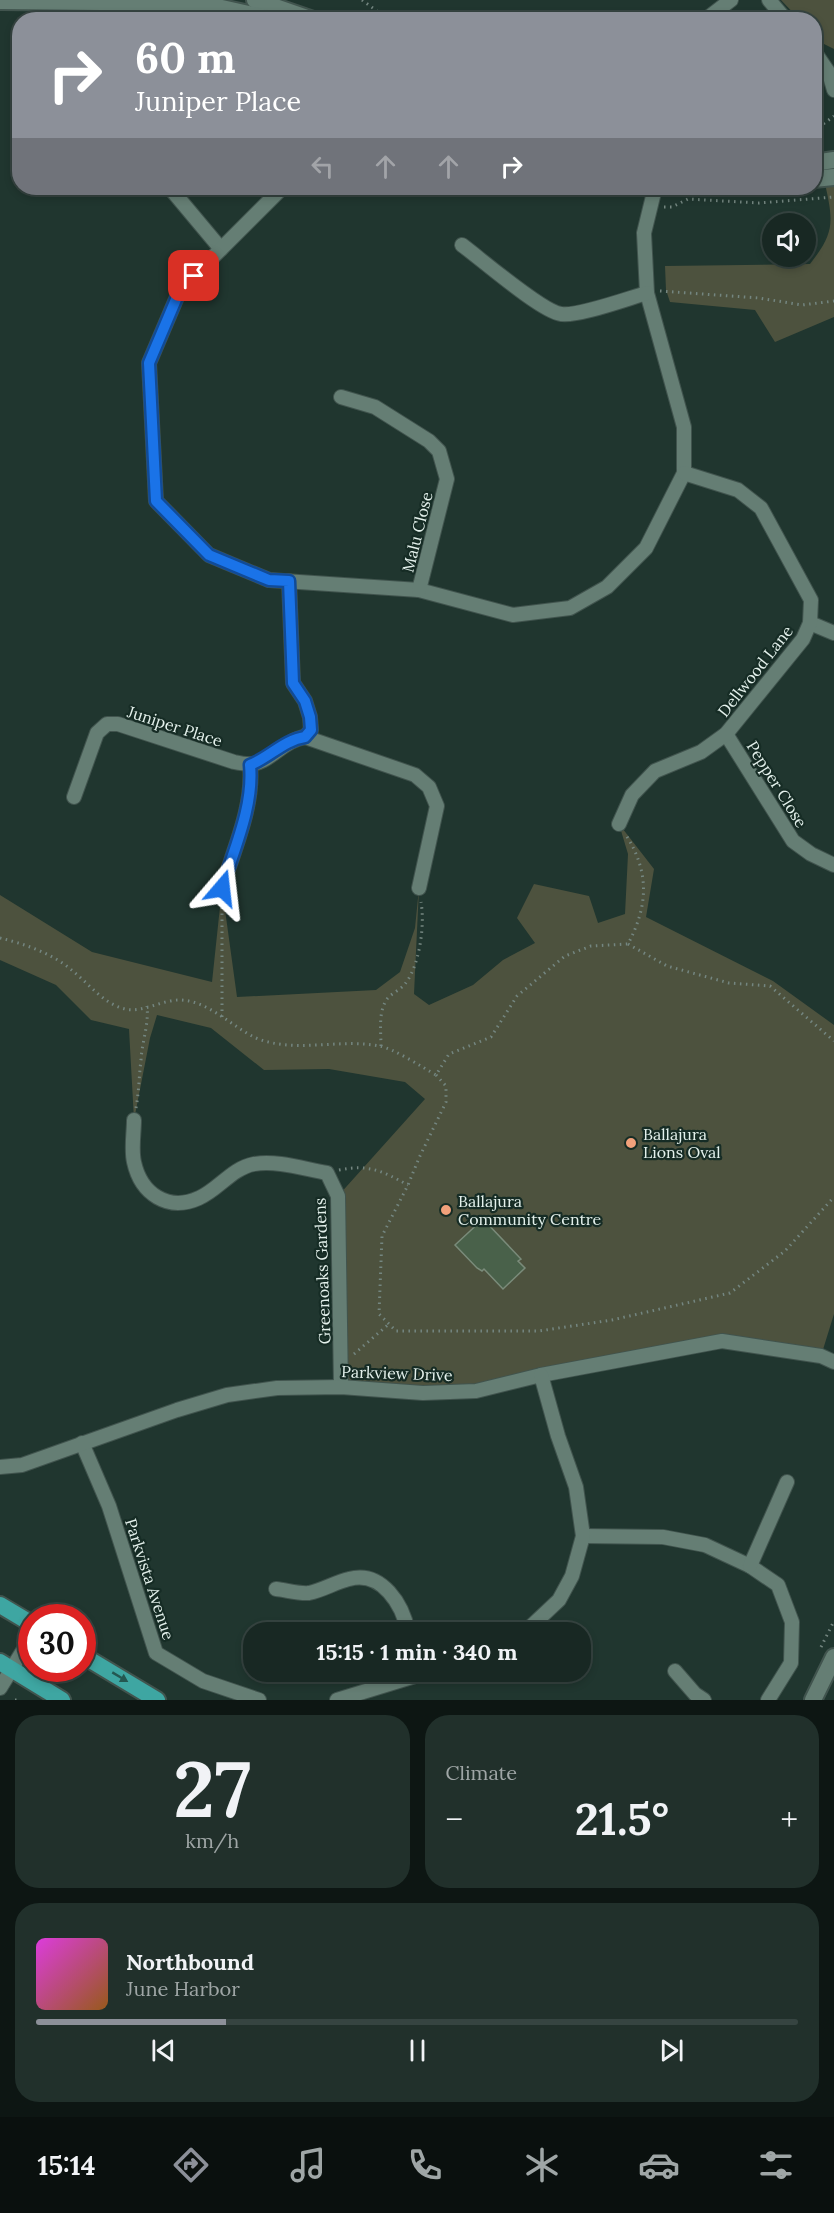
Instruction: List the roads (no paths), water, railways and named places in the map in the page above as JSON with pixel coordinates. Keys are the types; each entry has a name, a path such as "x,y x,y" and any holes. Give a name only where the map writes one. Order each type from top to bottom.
{"main road":[{"path":"255,0 290,12"},
{"path":"0,1 200,3 240,12"},
{"path":"0,1605 18,1616"},
{"path":"813,1700 834,1657"},
{"path":"96,1664 156,1700"},
{"path":"5,1665 62,1700"}],"street":[{"path":"715,12 731,0"},
{"path":"769,0 779,12"},
{"path":"831,71 834,90"},
{"path":"176,195 221,249"},
{"path":"275,195 180,290 149,363 156,501 209,555 269,580 419,590 513,615 570,608 607,587 646,548 684,473 684,427 647,293 644,233 653,195"},
{"path":"462,245 539,304 561,314 587,311 647,293"},
{"name":"Malu Close","path":"341,397 375,407 429,441 442,457 447,479 419,590"},
{"name":"Dellwood Lane","path":"619,824 632,795 655,771 701,752 726,734 803,639 810,623 811,600 761,508 738,490 684,473"},
{"path":"289,581 293,683 305,701 310,717 311,730 305,737"},
{"path":"810,623 834,633"},
{"name":"Juniper Place","path":"74,797 97,733 107,724 118,724 234,762 250,765"},
{"name":"Pepper Close","path":"726,734 793,841 811,854 834,865"},
{"path":"222,888 245,816 251,784 250,765 263,760 293,739 305,737 415,775 429,786 437,806 419,888"},
{"name":"Greenoaks Gardens","path":"134,1120 134,1161 141,1180 150,1192 168,1203 182,1204 201,1198 233,1174 252,1164 269,1163 327,1173 338,1196 341,1387"},
{"name":"Parkview Drive","path":"0,1467 22,1465 227,1395 277,1388 341,1387 423,1393 477,1391 541,1375 722,1341 821,1356 834,1362"},
{"path":"536,1622 559,1600 572,1576 583,1536 576,1487 558,1436 541,1375"},
{"name":"Parkvista Avenue","path":"82,1443 109,1506 156,1653 203,1681 259,1700"},
{"path":"750,1566 787,1482"},
{"path":"583,1536 663,1537 705,1545 750,1566 778,1585 792,1622 791,1663 768,1700"},
{"path":"276,1589 308,1593 352,1578 376,1581 395,1598 406,1622"},
{"path":"0,1688 5,1665 18,1651"},
{"path":"675,1671 695,1694 704,1700"},
{"path":"337,1700 391,1682"}],"place":[{"name":"Ballajura Lions Oval","path":"631,1143"},
{"name":"Ballajura Community Centre","path":"446,1210"}]}
